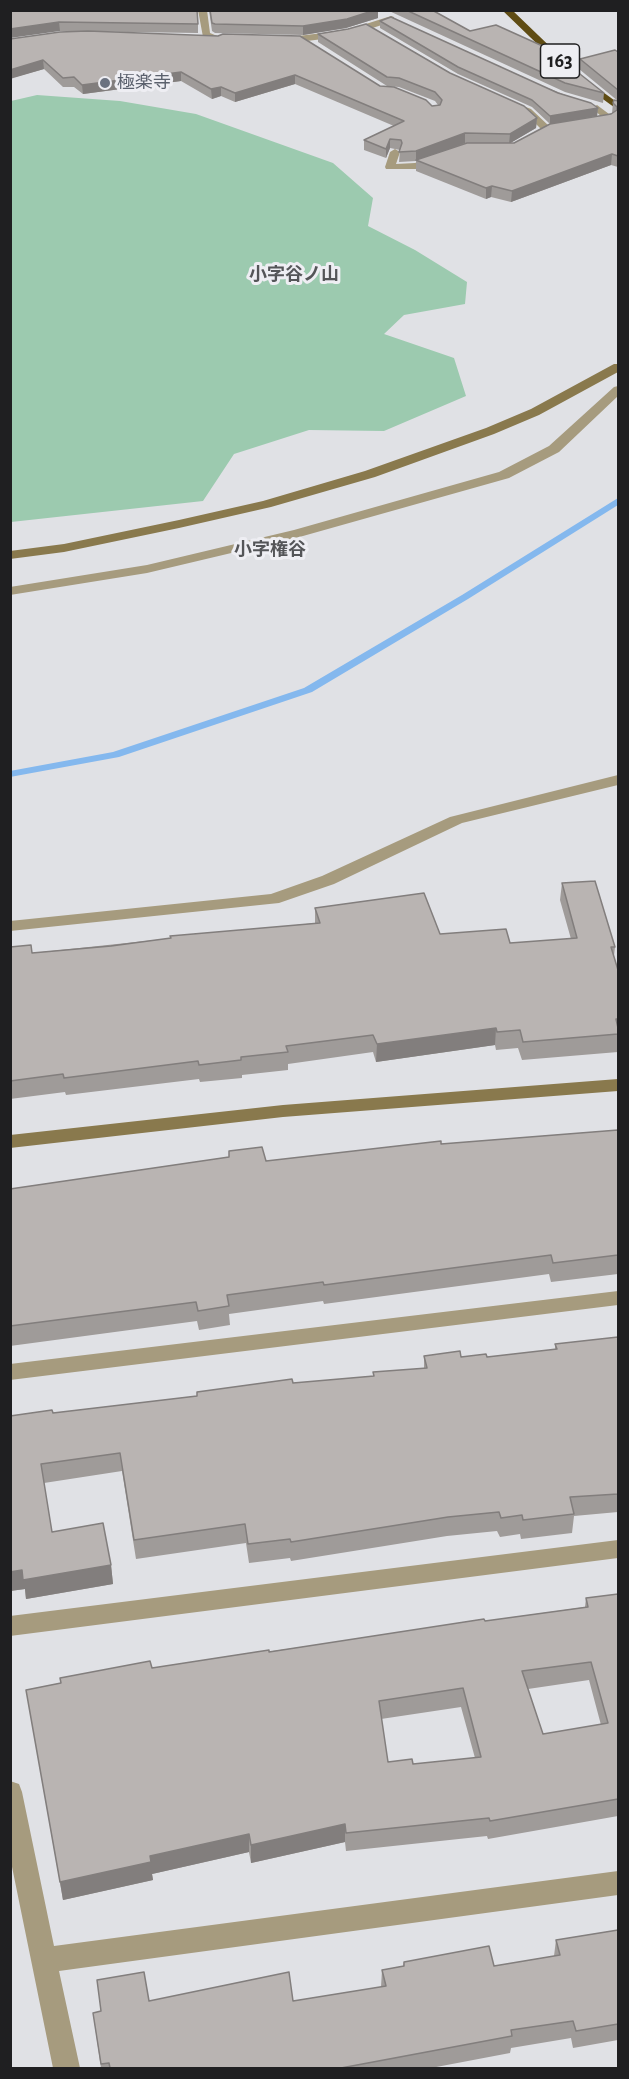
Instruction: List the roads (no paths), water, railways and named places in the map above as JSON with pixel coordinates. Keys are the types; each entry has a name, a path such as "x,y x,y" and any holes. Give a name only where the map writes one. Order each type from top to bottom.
{"highway":[{"name":"163","path":"506,10 567,67"},
{"name":"163","path":"576,74 618,109"}],"street":[{"path":"202,10 206,35 219,40"},
{"path":"372,10 402,24"},
{"path":"276,41 303,40 348,33 391,19"},
{"path":"365,26 382,35"},
{"path":"196,39 231,40"},
{"path":"303,40 319,50"},
{"path":"507,102 528,111 547,129"},
{"path":"588,123 610,119 592,106 618,109"},
{"path":"536,132 577,125"},
{"path":"395,152 390,167 417,166 445,155"},
{"path":"10,555 64,548 179,524 267,504 370,474 490,431 535,412 618,367"},
{"path":"10,591 170,564 298,533 504,476 554,448 618,390"},
{"path":"10,926 273,899 328,880 456,820 618,780"},
{"path":"10,1142 283,1111 618,1085"},
{"path":"10,1372 618,1298"},
{"path":"10,1626 618,1549"},
{"path":"10,1792 66,2068"},
{"path":"45,1960 618,1883"}],"waterway":[{"path":"10,774 115,755 308,690 465,597 618,501"}],"place":[{"name":"極楽寺","path":"105,83"}],"district":[{"name":"小字谷ノ山","path":"294,275"},
{"name":"小字権谷","path":"270,550"}]}
